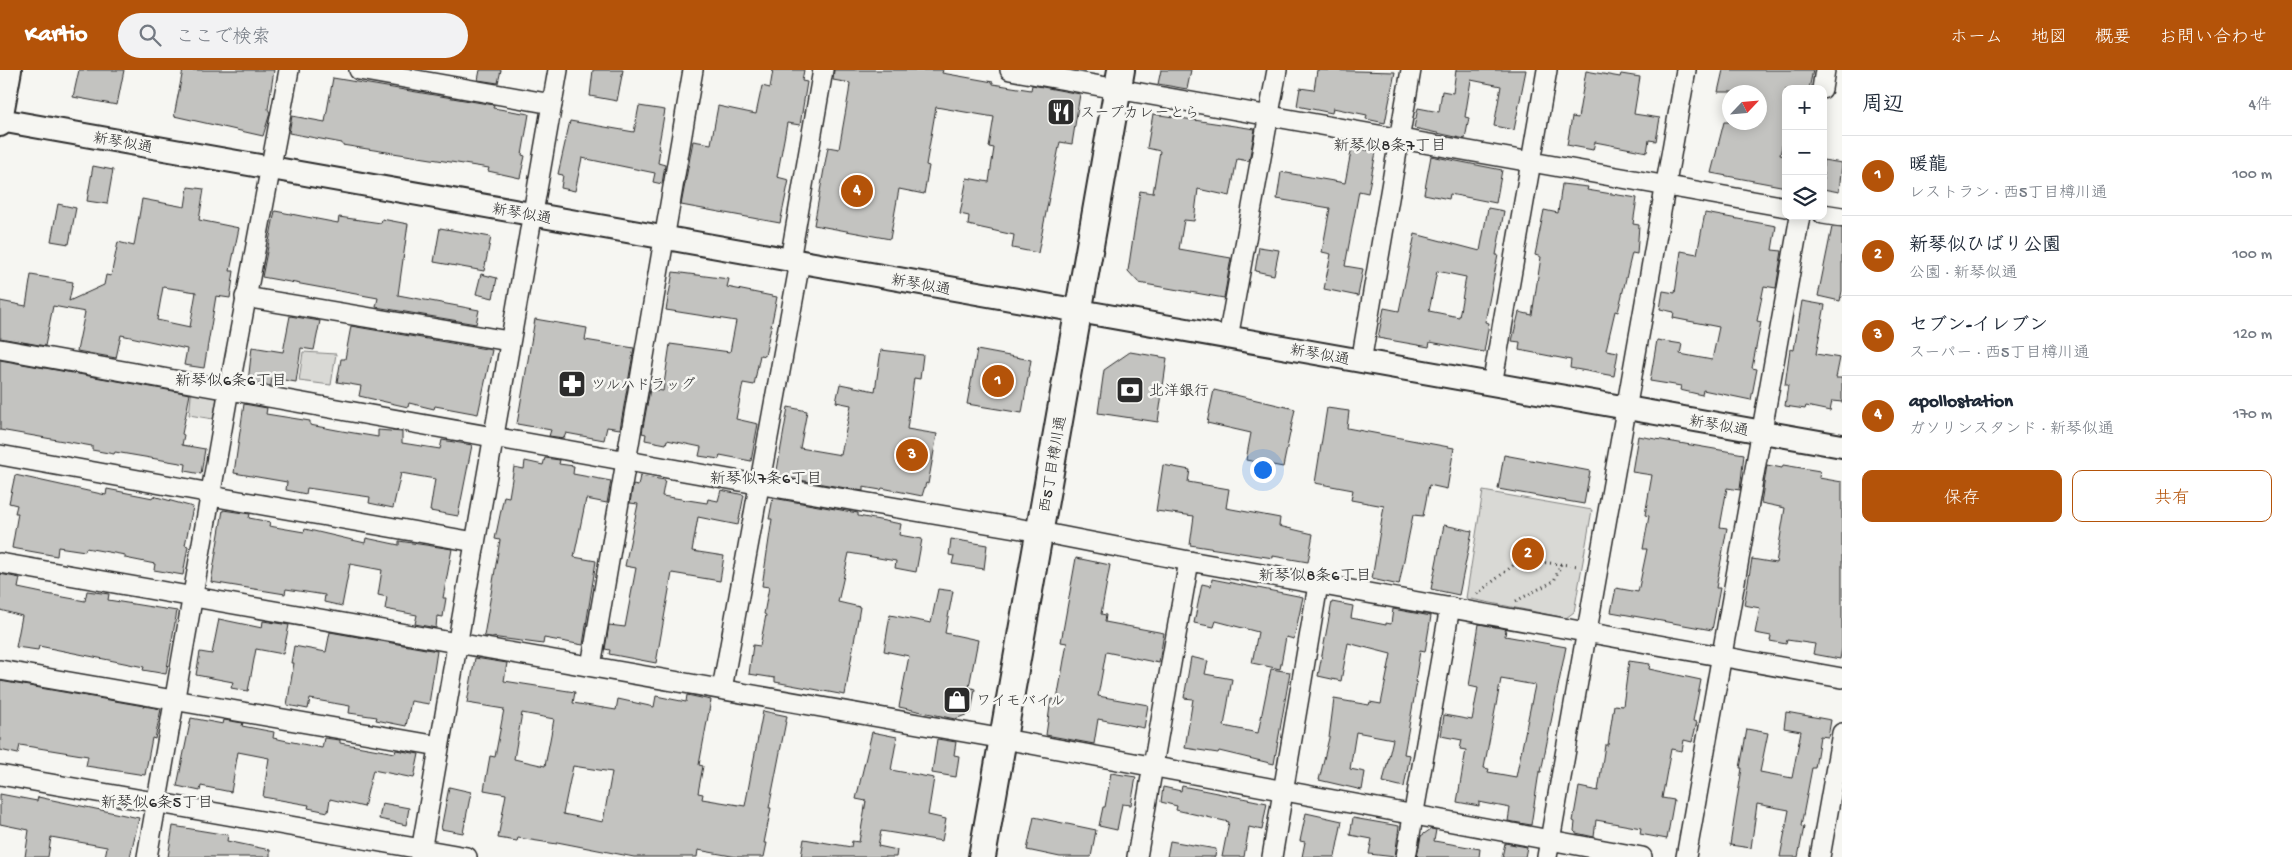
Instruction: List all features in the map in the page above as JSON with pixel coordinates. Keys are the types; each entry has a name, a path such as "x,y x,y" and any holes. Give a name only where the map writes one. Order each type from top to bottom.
{"main road":[{"name":"西5丁目樽川通","path":"982,857 1119,79"}],"street":[{"path":"0,122 10,70"},
{"path":"147,857 229,389 289,70"},
{"path":"359,70 552,104"},
{"path":"420,853 558,70"},
{"path":"591,666 692,70"},
{"path":"722,690 759,484 795,261 823,70"},
{"path":"1010,70 1119,79 1268,117 1782,206"},
{"path":"1228,338 1277,70"},
{"path":"1361,362 1411,70"},
{"path":"1492,385 1547,70"},
{"path":"1548,849 1686,70"},
{"path":"1823,85 1825,70"},
{"name":"新琴似通","path":"0,122 1842,446"},
{"path":"1827,215 1842,217"},
{"path":"1686,857 1799,220"},
{"path":"246,297 509,341"},
{"path":"0,349 627,461 1040,532 1318,585 1842,678"},
{"path":"0,455 475,542"},
{"path":"1137,857 1188,561"},
{"path":"0,563 1004,739 1413,815 1548,849 1642,857"},
{"path":"1272,857 1318,585"},
{"path":"1406,857 1450,607"},
{"path":"0,670 439,746"},
{"path":"1820,857 1837,781 1842,733"},
{"path":"0,775 420,853 467,857"}],"path":[{"path":"1476,594 1520,560 1585,567"},
{"path":"1512,602 1554,581 1561,564"}],"shaded area":[{"path":"303,352 336,354 331,385 299,381"},
{"path":"192,388 218,393 213,419 189,415"},
{"path":"1483,491 1592,510 1574,612 1566,618 1466,598"}],"building":[{"path":"79,70 124,70 117,105 73,97"},
{"path":"183,70 274,70 268,109 270,113 263,136 174,116"},
{"path":"480,70 501,70 498,83 478,80"},
{"path":"593,70 623,70 617,101 590,96"},
{"path":"773,70 804,70 802,81 807,82 800,125 787,123 777,177 789,180 780,223 681,205 693,141 711,144 718,106 756,114 762,86 770,88"},
{"path":"834,70 943,70 942,73 993,82 993,84 1031,90 1032,85 1080,94 1072,144 1060,142 1038,253 1012,248 1014,235 968,225 969,216 960,214 967,178 989,182 994,148 989,147 994,117 936,107 926,165 929,166 924,194 899,189 890,239 814,225 828,147 839,149 849,92 850,83 833,80"},
{"path":"1161,70 1191,70 1187,89 1158,84"},
{"path":"1317,70 1395,72 1385,123 1366,119 1367,115 1333,108 1332,113 1297,106 1300,88 1314,90"},
{"path":"1456,70 1526,70 1514,130 1494,126 1501,86 1471,80 1465,117 1469,118 1465,139 1414,128 1418,108 1439,112 1442,91 1453,93"},
{"path":"1723,70 1813,70 1810,85 1782,85 1782,146 1780,155 1782,155 1782,186 1711,173 1722,130 1767,130 1767,85 1722,85 1722,92 1718,92"},
{"path":"1586,71 1620,77 1621,74 1640,77 1634,114 1660,118 1656,141 1649,140 1647,152 1595,142 1593,150 1567,145 1572,117 1578,118"},
{"path":"333,78 494,105 493,108 529,114 522,155 525,156 520,178 488,171 489,168 342,145 342,143 289,133 292,116 325,122"},
{"path":"639,106 665,110 658,149 660,149 658,163 665,165 662,184 653,182 655,173 582,158 575,191 561,188 563,175 558,174 570,121 634,132"},
{"path":"1153,114 1255,129 1249,161 1237,159 1230,196 1198,189 1194,221 1184,220 1179,249 1231,258 1224,298 1139,283 1128,271 1140,191 1153,193 1160,151 1147,148"},
{"path":"1352,147 1376,152 1368,193 1359,191 1345,266 1363,269 1358,296 1324,289 1331,254 1322,252 1330,208 1277,199 1281,172 1345,183"},
{"path":"1431,156 1502,170 1496,203 1450,194 1449,199 1424,194"},
{"path":"1827,161 1842,163 1839,192 1827,190"},
{"path":"93,166 113,170 107,204 87,201"},
{"path":"1562,184 1588,187 1587,190 1637,198 1633,224 1639,225 1637,254 1632,253 1618,312 1615,311 1606,350 1618,352 1614,376 1570,368 1571,360 1519,350 1520,342 1512,341 1519,312 1532,315 1541,257 1535,255 1544,210 1558,213"},
{"path":"188,187 204,189 199,220 239,228 230,271 234,271 230,298 216,296 204,368 184,365 187,349 121,335 116,358 77,351 85,312 53,306 45,346 0,338 0,301 26,306 31,275 73,282 69,301 104,285 106,275 111,276 118,242 134,246 142,199 185,207","holes":["163,287 196,292 190,327 157,320"]},
{"path":"58,204 76,208 69,244 51,241"},
{"path":"1488,208 1504,211 1496,255 1498,255 1485,322 1489,323 1484,352 1430,342 1429,347 1378,338 1384,308 1399,311 1415,234 1480,251","holes":["1437,271 1466,277 1459,317 1429,311"]},
{"path":"275,211 338,223 339,217 381,223 382,219 408,224 398,295 479,310 476,324 376,307 378,298 262,277"},
{"path":"1705,213 1776,226 1772,250 1782,251 1776,288 1764,286 1757,321 1761,322 1752,368 1757,369 1751,400 1703,390 1702,395 1680,390 1681,386 1650,381 1657,340 1682,344 1680,354 1712,360 1719,327 1673,318 1674,312 1660,309 1663,291 1675,293 1681,251 1697,254"},
{"path":"1832,227 1842,228 1842,291 1840,301 1818,296"},
{"path":"440,228 491,237 484,271 434,262"},
{"path":"1259,247 1279,250 1274,275 1255,271"},
{"path":"673,272 729,279 727,287 777,297 765,356 760,355 754,385 743,383 736,419 758,424 751,461 720,455 719,459 699,456 701,447 667,440 666,444 645,440 646,434 642,433 650,389 663,391 670,344 730,352 736,321 666,310"},
{"path":"481,274 497,278 493,298 476,294"},
{"path":"1802,301 1825,305 1816,354 1840,358 1836,378 1842,378 1842,402 1832,401 1830,411 1806,406 1805,409 1785,406 1788,385 1785,385 1790,349 1794,350"},
{"path":"290,316 320,321 314,350 301,348 296,382 272,378 271,386 248,382 252,347 283,352"},
{"path":"535,319 587,328 585,340 634,348 620,429 607,427 604,440 566,433 564,438 549,436 551,430 517,424"},
{"path":"351,326 492,350 478,414 435,406 434,409 409,403 408,407 359,396 361,386 337,382 341,359 345,359"},
{"path":"881,350 923,355 920,379 914,378 907,429 937,434 928,484 926,483 922,496 882,488 881,490 863,487 863,491 776,476 788,407 807,411 800,448 841,455 851,405 836,402 840,384 875,391"},
{"path":"977,350 1031,360 1022,413 967,404"},
{"path":"1130,352 1167,358 1158,422 1098,413 1104,370"},
{"path":"0,360 190,394 182,434 184,435 182,445 205,449 201,474 185,471 186,464 92,450 92,446 0,430"},
{"path":"1214,390 1295,409 1283,467 1246,460 1251,433 1207,423"},
{"path":"244,404 267,408 266,414 310,421 310,425 342,431 378,437 378,430 402,432 402,443 440,449 442,440 472,445 458,516 430,511 435,479 401,473 393,508 369,503 370,497 307,488 306,494 286,490 287,482 234,473"},
{"path":"1327,408 1349,411 1347,428 1454,448 1447,489 1429,485 1423,516 1413,515 1399,585 1372,579 1384,506 1351,500 1353,490 1315,483"},
{"path":"1638,436 1744,454 1740,490 1727,488 1720,527 1727,528 1716,588 1720,588 1712,630 1611,612 1616,588 1638,592 1647,549 1643,549 1649,516 1645,515 1652,475 1632,472"},
{"path":"1504,455 1590,471 1584,504 1498,489"},
{"path":"545,458 560,460 559,464 574,466 573,474 611,481 607,503 586,499 574,557 596,561 583,645 544,638 543,644 484,636 500,540 495,539 504,496 509,497 514,467 524,469 525,461 543,465"},
{"path":"1163,465 1190,470 1188,482 1229,489 1226,508 1280,518 1279,526 1313,534 1308,562 1190,545 1194,516 1156,511"},
{"path":"1767,465 1782,468 1783,465 1820,471 1819,478 1842,482 1842,648 1840,659 1813,654 1815,644 1787,640 1786,644 1770,641 1771,636 1755,633 1760,608 1744,605 1752,559 1776,563 1785,508 1761,503"},
{"path":"15,475 106,495 107,489 153,498 153,496 193,507 185,545 188,546 183,575 154,570 155,564 125,558 125,555 86,548 85,551 58,547 57,556 12,548 18,513 15,513 17,505 9,503"},
{"path":"640,476 665,480 662,496 707,503 708,499 718,501 721,490 744,495 738,525 698,517 692,551 724,556 720,581 672,573 656,663 609,654 610,650 605,649 609,625 625,627 636,568 625,566 638,504 630,503 633,485 638,486"},
{"path":"773,498 858,513 858,516 901,524 899,535 922,539 916,572 895,568 896,561 849,553 838,602 860,607 845,695 775,682 775,678 749,674 753,645 760,646 766,615 764,614 769,587 762,586 772,519 769,519"},
{"path":"223,510 250,514 249,518 270,522 269,526 304,532 305,529 365,543 366,538 399,545 399,541 452,549 443,598 446,598 443,617 437,616 436,628 415,624 417,615 385,609 387,597 378,595 382,570 350,564 342,606 324,602 325,595 286,589 285,594 211,582"},
{"path":"1444,525 1472,531 1459,595 1431,589"},
{"path":"951,539 987,545 984,569 952,564 954,556 949,555"},
{"path":"1076,558 1110,565 1101,614 1106,615 1105,622 1164,633 1159,663 1106,652 1098,696 1148,705 1144,728 1098,719 1094,744 1046,735 1051,699 1057,700 1067,643 1061,642"},
{"path":"0,574 20,578 18,588 85,601 87,591 109,594 108,600 177,611 166,674 143,670 144,667 39,646 38,650 16,647 22,616 0,610"},
{"path":"1212,579 1303,597 1294,639 1286,637 1280,669 1252,663 1258,632 1216,621 1214,627 1194,623 1202,584 1211,586"},
{"path":"938,589 953,591 945,633 978,640 969,687 975,689 971,713 955,719 899,707 909,656 884,651 890,615 931,623"},
{"path":"1332,602 1353,606 1351,618 1386,625 1386,623 1391,624 1393,609 1431,616 1425,652 1420,651 1415,682 1417,682 1404,754 1410,755 1404,787 1383,782 1393,739 1356,732 1350,769 1365,772 1362,790 1319,780 1329,738 1334,699 1369,705 1370,702 1381,704 1391,654 1348,643 1341,681 1318,676"},
{"path":"219,619 262,628 263,621 289,625 283,654 256,649 248,691 231,688 233,682 196,675 200,652 212,654"},
{"path":"1479,624 1506,629 1505,636 1566,647 1541,772 1539,772 1531,825 1508,821 1510,808 1479,802 1479,806 1457,802 1466,750 1460,749 1462,740 1441,736 1444,715 1472,720 1478,688 1469,686","holes":["1501,679 1535,685 1516,777 1488,772 1489,769 1484,768"]},
{"path":"330,632 437,651 429,704 411,701 406,726 376,720 377,717 349,713 350,706 310,699 308,709 287,705 294,663 291,663 294,646 326,652"},
{"path":"1191,657 1208,661 1205,674 1232,679 1224,726 1258,733 1271,669 1290,672 1274,764 1219,751 1218,753 1185,748 1193,699 1184,698"},
{"path":"475,658 507,663 504,681 575,692 573,703 616,710 618,699 654,707 656,696 686,702 687,695 711,700 699,765 703,766 698,793 703,794 702,799 745,806 763,711 787,716 769,808 771,808 764,843 767,843 764,857 737,857 698,850 697,857 634,857 557,842 557,844 518,838 517,841 498,838 506,794 484,790 490,756 495,757 504,709 467,703","holes":["522,713 554,719 545,766 514,759","573,766 612,772 603,822 563,814"]},
{"path":"1629,661 1650,664 1649,669 1701,680 1693,721 1697,722 1692,742 1684,740 1682,751 1671,749 1662,798 1674,800 1667,839 1640,834 1641,828 1596,820 1594,837 1574,831 1575,822 1573,821 1579,787 1598,791 1605,745 1608,745 1614,705 1623,706"},
{"path":"0,681 161,709 155,739 152,738 145,775 86,766 88,756 20,745 18,754 0,750"},
{"path":"1786,712 1831,720 1828,737 1820,736 1815,768 1812,768 1801,826 1804,827 1798,857 1780,857 1789,810 1757,804 1751,848 1730,845 1747,729 1768,733 1760,772 1792,778 1801,731 1784,728"},
{"path":"191,718 223,724 224,720 243,723 242,726 274,732 273,738 322,748 324,738 340,740 340,743 395,753 396,750 419,754 414,778 373,770 364,807 330,799 328,812 308,808 309,805 263,797 269,758 238,752 231,792 201,786 200,791 177,786"},
{"path":"872,732 897,737 891,770 934,778 928,815 946,819 942,841 881,831 878,846 897,850 896,857 801,857 804,839 851,847 852,841 859,842 866,801 856,799"},
{"path":"937,739 956,742 954,755 959,756 956,777 932,773"},
{"path":"1111,773 1136,777 1131,805 1122,804 1117,830 1099,826 1103,807 1105,807"},
{"path":"1182,786 1267,803 1262,830 1249,827 1244,857 1222,857 1229,822 1176,810 1177,806 1161,802 1163,787 1181,791"},
{"path":"449,787 471,792 463,833 441,829"},
{"path":"0,794 37,801 38,797 139,818 130,857 105,857 107,847 51,837 48,857 25,857 29,830 0,824"},
{"path":"382,803 409,808 406,825 379,819"},
{"path":"1306,813 1342,821 1335,857 1302,857 1305,842 1300,841"},
{"path":"1034,817 1096,830 1091,857 1060,857 1027,850"},
{"path":"1353,818 1399,826 1395,857 1369,854 1372,839 1350,835"},
{"path":"173,826 228,835 227,841 270,850 270,857 168,857"},
{"path":"1431,829 1436,830 1434,841 1480,849 1479,857 1417,857 1421,836"},
{"path":"1170,841 1216,849 1215,857 1167,857"},
{"path":"1505,843 1527,847 1525,857 1502,857"}],"place":[{"name":"スープカレーとら","path":"1061,112"},
{"name":"apollostation","path":"857,191"},
{"name":"暖龍","path":"998,381"},
{"name":"ツルハドラッグ","path":"572,384"},
{"name":"北洋銀行","path":"1130,390"},
{"name":"セブン-イレブン","path":"912,455"},
{"name":"新琴似ひばり公園","path":"1528,554"},
{"name":"ワイモバイル","path":"957,700"}],"district":[{"name":"新琴似8条7丁目","path":"1390,144"},
{"name":"新琴似6条6丁目","path":"231,379"},
{"name":"新琴似7条6丁目","path":"766,477"},
{"name":"新琴似8条6丁目","path":"1315,574"},
{"name":"新琴似6条5丁目","path":"157,801"}]}
